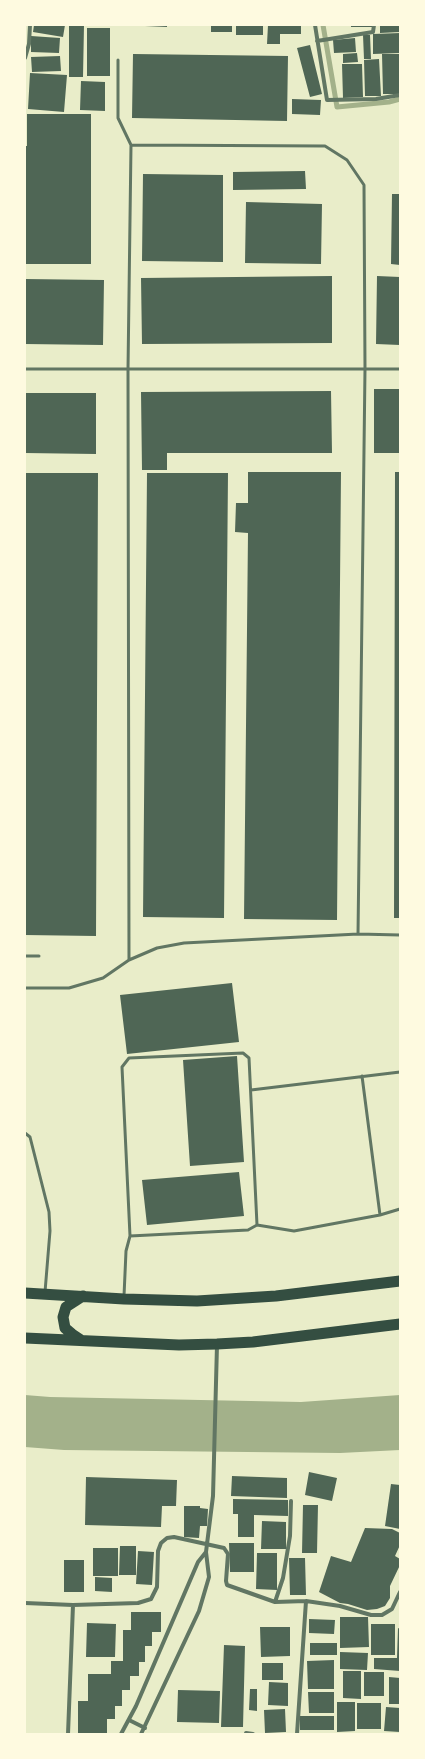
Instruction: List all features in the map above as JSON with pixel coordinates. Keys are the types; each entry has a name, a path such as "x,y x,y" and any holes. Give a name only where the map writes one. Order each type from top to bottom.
{"highway":[{"path":"25,1292 124,1299 197,1301 276,1296 400,1282"},
{"path":"82,1340 65,1328 63,1317 66,1307 84,1296"},
{"path":"25,1338 179,1345 217,1344 253,1342 400,1324"}],"street":[{"path":"25,58 29,44 30,25"},
{"path":"315,25 319,40 328,101 376,99 400,95"},
{"path":"319,40 373,32 374,25"},
{"path":"141,1734 199,1611 209,1577 206,1552 213,1496 217,1344"},
{"path":"275,1602 283,1578 290,1536 291,1501"},
{"path":"25,1603 73,1605 138,1603 151,1599 157,1587 158,1551 161,1543 167,1538 174,1537 224,1548 227,1551 227,1585 275,1602 306,1601 340,1606 371,1615 382,1615 392,1609 400,1592"},
{"path":"121,1734 129,1720 184,1598 198,1562 206,1552"},
{"path":"297,1734 306,1601"},
{"path":"68,1734 73,1605"},
{"path":"129,1720 145,1728"},
{"path":"246,1733 253,1734"}],"lane":[{"path":"118,60 118,118 131,145 128,369 129,960"},
{"path":"131,145 325,146 347,160 364,185 365,369 358,934"},
{"path":"25,369 400,369"},
{"path":"25,988 69,988 103,978 129,960 157,948 184,943 358,934 400,935"},
{"path":"25,956 39,956"},
{"path":"124,1299 126,1251 130,1236 122,1067 129,1058 243,1053 249,1058 257,1225"},
{"path":"251,1090 400,1072"},
{"path":"362,1076 380,1215"},
{"path":"25,1133 30,1137 49,1212 50,1232 45,1293"},
{"path":"130,1236 248,1230 257,1225 294,1232 380,1215 400,1209"}],"shaded area":[{"path":"25,1395 50,1397 301,1402 400,1395 400,1450 340,1453 64,1450 25,1447"}],"building":[{"path":"34,25 65,25 63,37 33,32"},
{"path":"69,25 84,25 83,77 69,77"},
{"path":"167,25 167,27 145,26"},
{"path":"211,25 232,25 232,32 211,32"},
{"path":"236,25 263,25 263,35 236,35"},
{"path":"268,25 301,25 301,34 280,34 280,44 267,44"},
{"path":"351,25 372,25 372,27 351,27"},
{"path":"380,25 400,25 400,32 380,33"},
{"path":"87,28 110,28 110,76 87,76"},
{"path":"400,33 400,53 373,54 373,34"},
{"path":"363,35 370,35 371,59 364,59"},
{"path":"31,36 60,38 59,53 31,52"},
{"path":"355,38 356,52 334,53 333,40"},
{"path":"310,45 322,94 310,97 297,48"},
{"path":"357,53 358,62 343,63 343,54"},
{"path":"133,54 288,56 287,121 132,118"},
{"path":"382,54 400,54 400,94 383,94"},
{"path":"60,56 61,71 32,72 31,57"},
{"path":"379,59 381,96 365,96 364,60"},
{"path":"342,64 362,64 363,97 343,98"},
{"path":"30,73 67,75 64,112 28,109"},
{"path":"81,81 105,82 105,111 80,110"},
{"path":"292,99 321,100 320,115 292,114"},
{"path":"27,114 91,114 91,264 25,264 25,146 27,146"},
{"path":"305,171 306,189 233,190 233,172"},
{"path":"143,174 223,175 223,262 142,261"},
{"path":"392,194 400,194 400,265 391,264"},
{"path":"246,202 322,204 321,264 245,263"},
{"path":"332,276 332,343 142,344 141,278"},
{"path":"377,276 400,277 400,345 376,344"},
{"path":"25,279 104,280 103,345 25,344"},
{"path":"374,389 400,389 400,453 374,453"},
{"path":"331,391 332,453 167,453 167,470 142,470 141,392"},
{"path":"25,393 96,393 96,454 25,453"},
{"path":"248,472 341,472 337,920 244,919 248,533 235,532 236,503 248,503"},
{"path":"395,472 400,472 400,918 394,918"},
{"path":"25,473 98,473 96,936 25,935"},
{"path":"147,473 228,473 224,918 143,917"},
{"path":"232,983 239,1042 127,1054 120,995"},
{"path":"237,1056 244,1162 190,1166 183,1060"},
{"path":"239,1172 244,1216 147,1225 142,1180"},
{"path":"309,1472 337,1478 332,1501 305,1495"},
{"path":"232,1476 287,1478 287,1498 231,1496"},
{"path":"86,1477 177,1480 176,1506 162,1506 161,1527 85,1525"},
{"path":"391,1484 400,1485 400,1529 385,1526"},
{"path":"233,1499 288,1500 288,1516 254,1515 254,1537 238,1537 238,1514 233,1514"},
{"path":"303,1505 318,1505 317,1553 302,1553"},
{"path":"184,1506 200,1506 200,1508 208,1509 207,1526 200,1526 199,1538 184,1537"},
{"path":"262,1521 286,1522 286,1549 261,1549"},
{"path":"365,1528 392,1529 400,1533 400,1545 395,1556 400,1559 400,1565 390,1586 390,1598 385,1606 367,1610 340,1603 319,1592 331,1556 351,1562"},
{"path":"229,1543 254,1543 254,1572 230,1572"},
{"path":"120,1546 136,1546 136,1575 119,1575"},
{"path":"93,1548 118,1548 118,1576 93,1576"},
{"path":"138,1551 154,1552 152,1585 136,1584"},
{"path":"257,1553 277,1553 277,1590 256,1589"},
{"path":"289,1558 305,1558 306,1595 290,1595"},
{"path":"64,1560 84,1560 84,1592 64,1592"},
{"path":"95,1577 112,1578 112,1592 95,1591"},
{"path":"131,1612 161,1612 161,1632 152,1632 152,1646 145,1646 145,1662 139,1662 139,1676 130,1676 130,1690 122,1690 122,1706 115,1706 115,1719 107,1719 107,1734 78,1734 78,1701 88,1701 88,1674 111,1674 111,1661 123,1661 123,1630 131,1630"},
{"path":"340,1617 368,1617 369,1647 340,1648"},
{"path":"309,1619 335,1620 334,1634 309,1633"},
{"path":"87,1623 116,1624 115,1657 86,1657"},
{"path":"371,1624 395,1624 395,1655 371,1655"},
{"path":"260,1627 290,1627 290,1656 261,1657"},
{"path":"398,1628 400,1629 400,1671 374,1669 374,1658 397,1658"},
{"path":"310,1643 337,1643 337,1655 310,1655"},
{"path":"224,1645 245,1646 243,1727 221,1727"},
{"path":"340,1652 368,1653 367,1670 340,1669"},
{"path":"334,1660 334,1689 308,1689 307,1661"},
{"path":"262,1663 283,1663 283,1680 262,1680"},
{"path":"343,1671 361,1671 361,1699 343,1698"},
{"path":"364,1672 384,1672 384,1696 364,1696"},
{"path":"389,1677 400,1678 400,1704 389,1704"},
{"path":"269,1682 288,1683 288,1706 268,1705"},
{"path":"250,1689 257,1689 257,1711 249,1710"},
{"path":"178,1690 220,1691 219,1723 177,1722"},
{"path":"308,1692 334,1692 334,1713 309,1713"},
{"path":"337,1702 355,1702 355,1731 337,1732"},
{"path":"357,1703 381,1703 381,1729 357,1729"},
{"path":"386,1707 400,1708 400,1732 384,1731"},
{"path":"285,1709 286,1732 265,1733 264,1710"},
{"path":"300,1716 334,1716 334,1730 300,1730"}],"waterway":[{"path":"323,25 337,107 389,102 400,99"}]}
